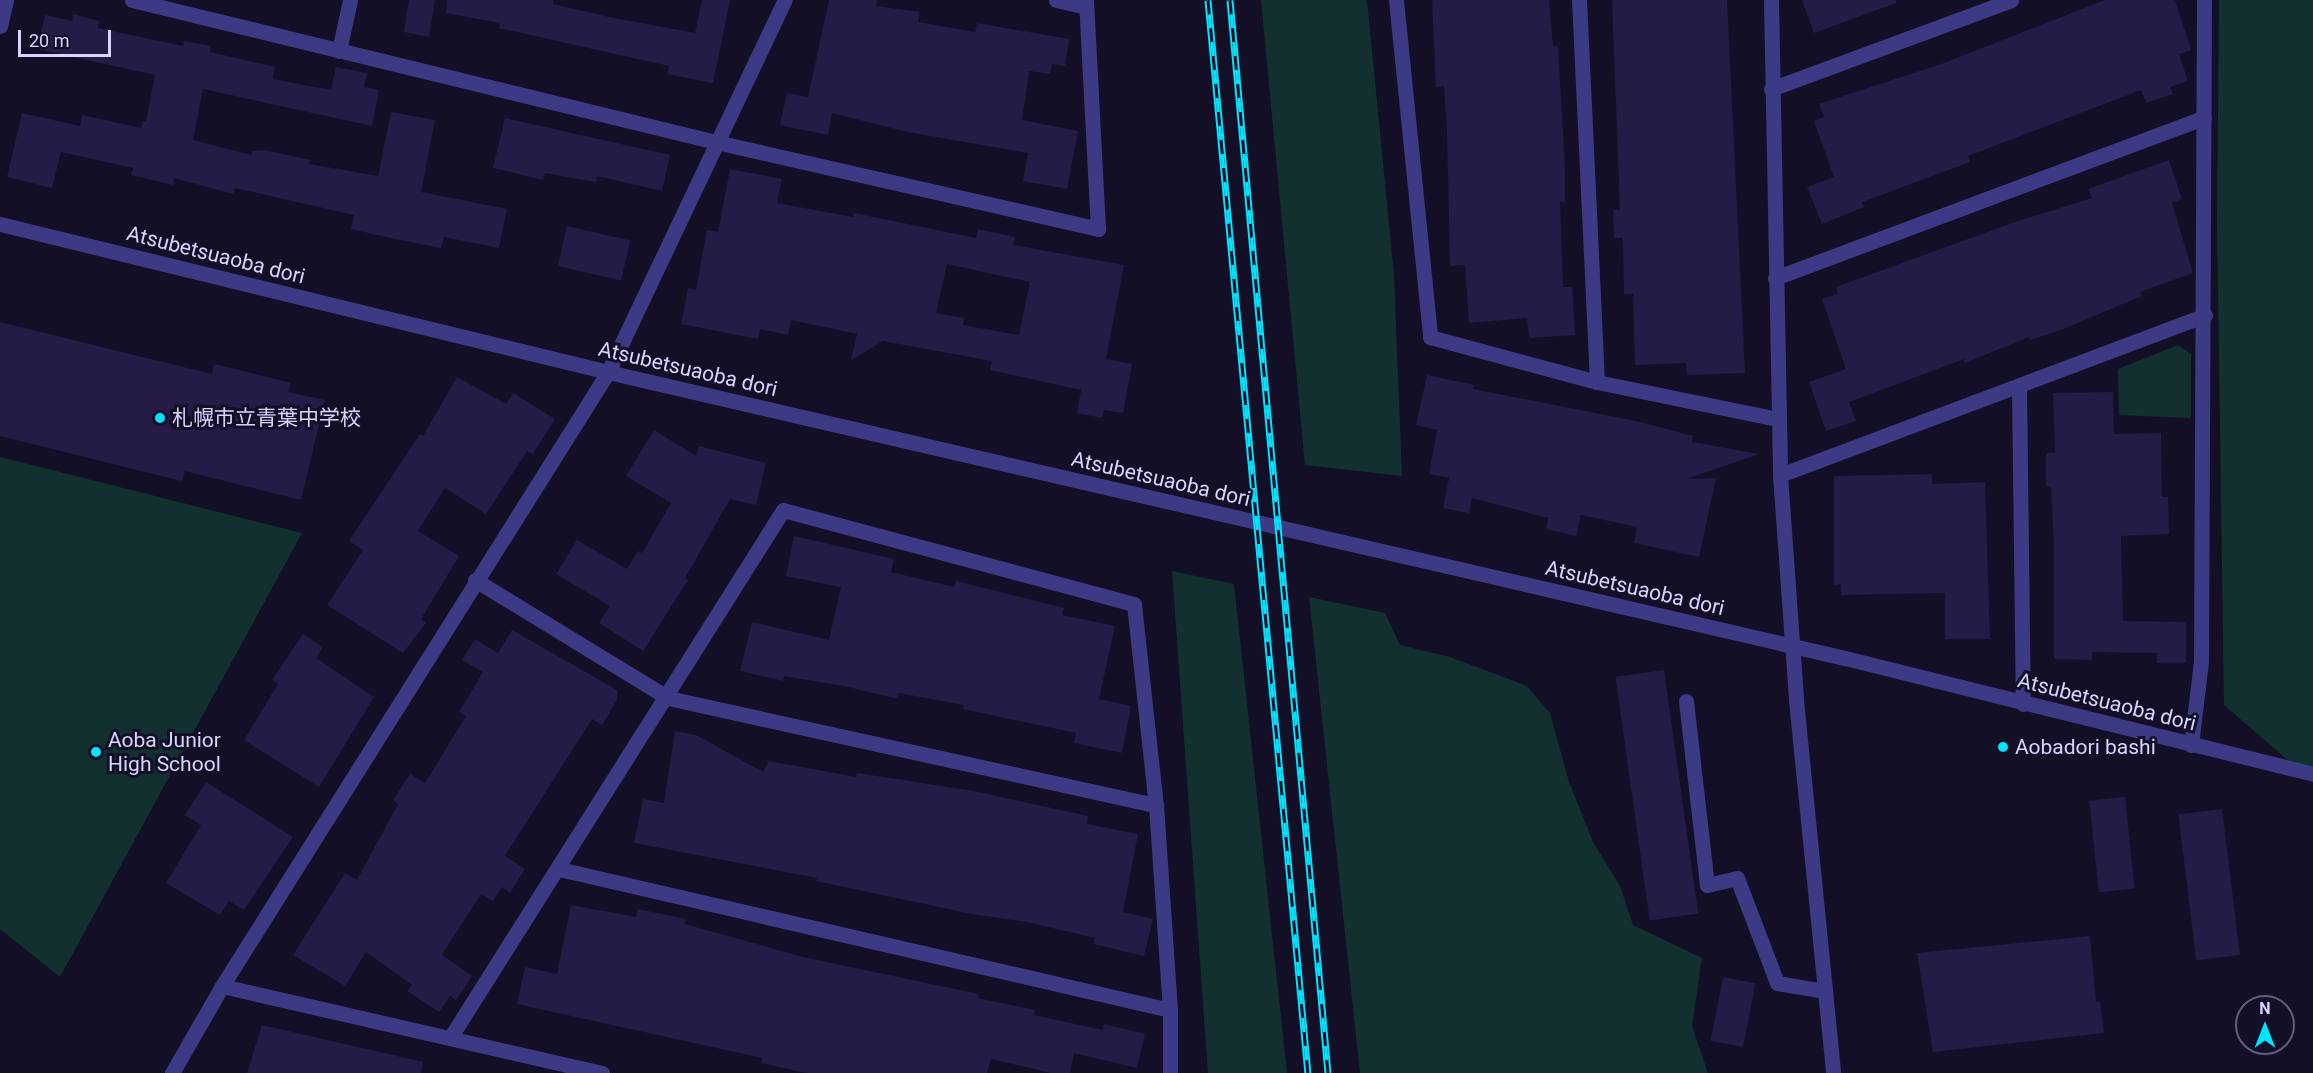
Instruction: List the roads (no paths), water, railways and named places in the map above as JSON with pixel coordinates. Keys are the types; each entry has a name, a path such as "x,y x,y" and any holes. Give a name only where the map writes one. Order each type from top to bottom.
{"street":[{"path":"0,26 6,0"},
{"path":"132,0 716,142 1098,229 1086,3 1056,0"},
{"path":"339,51 350,0"},
{"path":"172,1073 222,986 475,580 608,372 785,0"},
{"path":"1396,0 1430,337 1597,382 1778,419"},
{"path":"1579,0 1597,382"},
{"path":"1771,0 1774,278 1780,475 1791,646 1833,1073"},
{"path":"1771,89 2011,0"},
{"path":"2191,745 2201,660 2205,315 2204,0"},
{"path":"1774,278 2204,118"},
{"name":"Atsubetsuaoba dori","path":"0,224 608,372 1791,646 2313,774"},
{"path":"1780,475 2019,387 2205,315"},
{"path":"2019,387 2023,704"},
{"path":"450,1038 668,698 783,510 1134,603 1156,805 1170,1010 1170,1073"},
{"path":"475,580 668,698 1156,805"},
{"path":"1686,701 1707,885 1737,878 1777,983 1825,991"},
{"path":"559,869 1170,1010"},
{"path":"222,986 602,1073"}],"railway":[{"path":"1208,0 1308,1073"},
{"path":"1230,0 1328,1073"}],"place":[{"name":"札幌市立青葉中学校","path":"160,418"},
{"name":"Aobadori bashi","path":"2003,747"},
{"name":"Aoba Junior High School","path":"96,752"}]}
